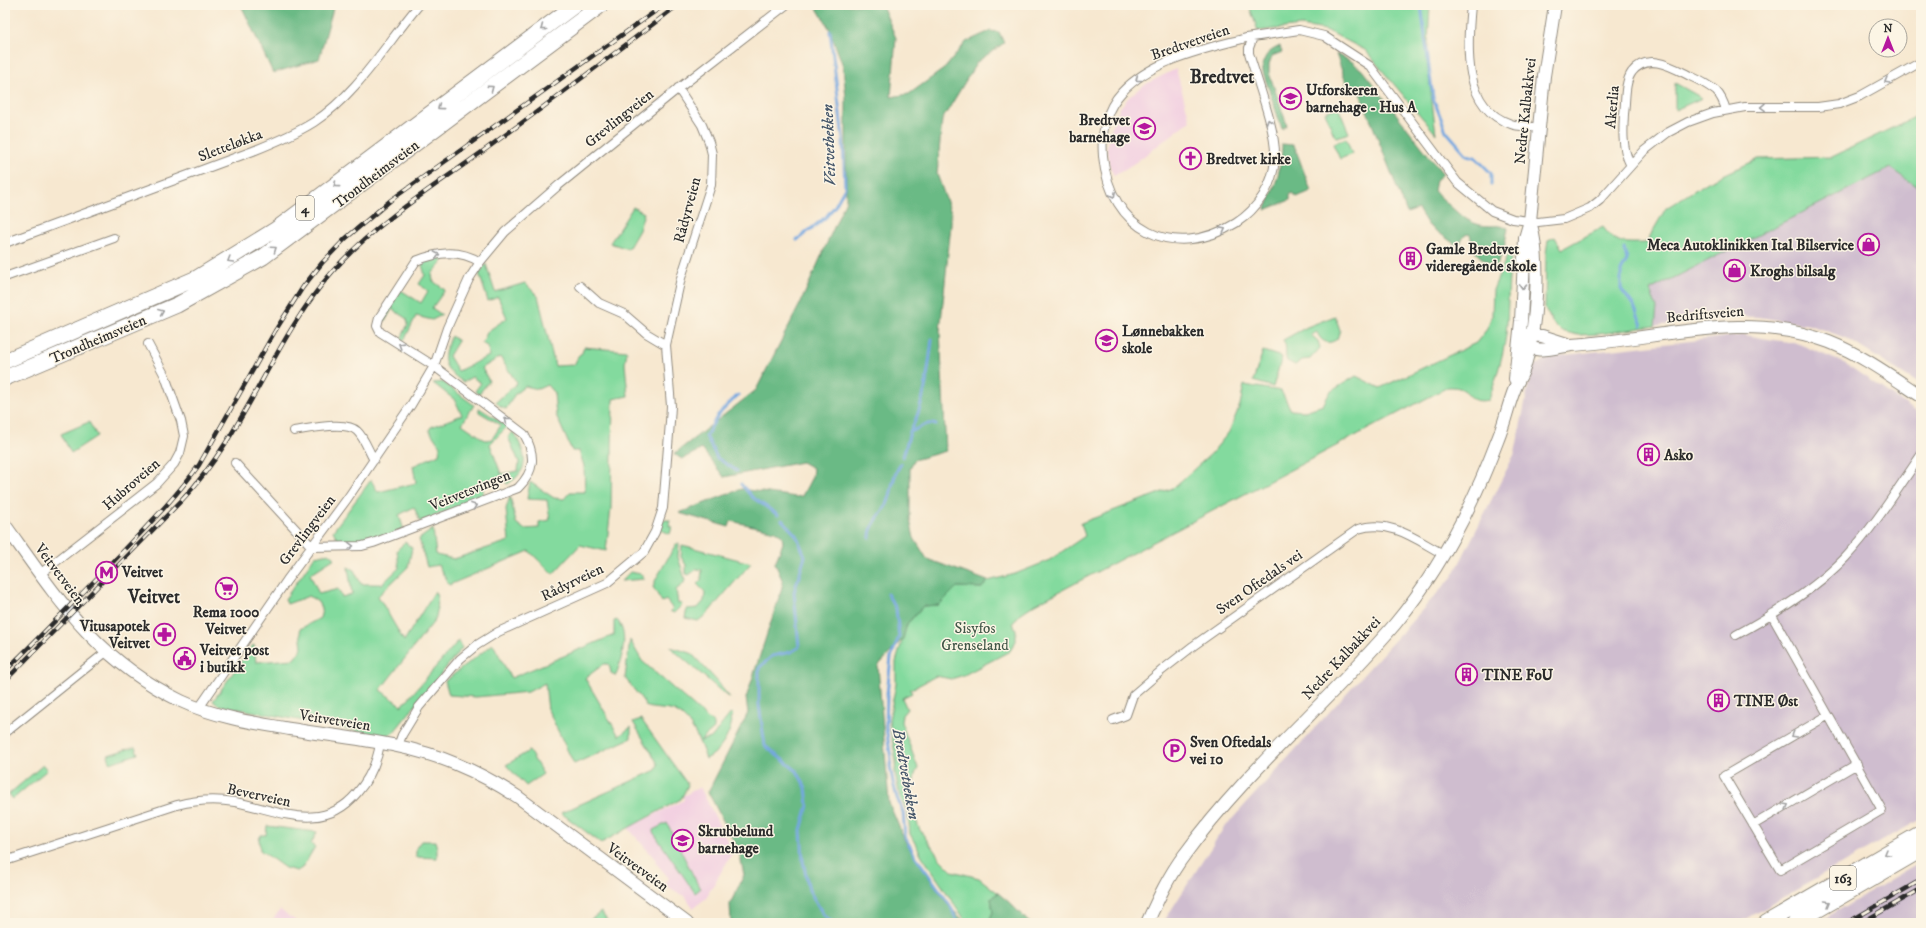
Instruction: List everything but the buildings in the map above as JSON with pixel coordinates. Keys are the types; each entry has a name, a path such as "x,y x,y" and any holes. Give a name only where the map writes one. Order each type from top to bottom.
{"highway":[{"name":"Trondheimsveien","path":"5,361 197,278 253,245 575,5"},
{"name":"Trondheimsveien","path":"5,378 177,305 263,257 601,5"},
{"name":"163","path":"1766,923 1921,833"},
{"name":"163","path":"1795,923 1921,850"}],"street":[{"name":"Sletteløkka","path":"5,243 152,190 265,146 314,122 340,101 368,70 419,5"},
{"name":"Grevlingveien","path":"199,708 287,580 374,460 411,405 434,366 447,328 469,279 480,262 505,232 559,185 678,88 786,5"},
{"path":"1471,5 1469,48 1472,73 1478,96 1483,105 1493,114 1511,124 1539,128"},
{"name":"Nedre Kalbakkvei","path":"1515,388 1520,339 1525,238 1530,221 1539,128 1555,5"},
{"name":"Bredtvetveien","path":"1253,37 1249,48 1249,53 1271,129 1274,148 1275,162 1270,185 1262,198 1246,216 1214,234 1198,239 1169,239 1137,226 1120,208 1109,186 1103,151 1103,134 1108,113 1122,92 1142,75 1171,61 1253,37 1299,30 1324,36 1370,66 1457,182 1492,211 1513,219 1530,221"},
{"name":"Akerlia","path":"1630,164 1626,154 1623,137 1627,87 1632,72 1641,65 1650,62 1663,63 1706,84 1720,96 1726,110"},
{"path":"1530,221 1564,219 1582,213 1600,200 1630,164 1655,142 1676,128 1700,117 1726,110 1758,107 1818,107 1840,104 1860,96 1921,62"},
{"name":"Rådyrveien","path":"398,746 402,735 419,707 460,659 478,644 498,632 608,583 644,552 655,532 663,508 671,406 666,345 681,278 711,185 712,154 709,142 702,125 678,88"},
{"name":"Nedre Kalbakkvei","path":"1147,923 1174,870 1210,822 1391,629 1443,554 1459,527 1479,485 1498,439 1515,388 1523,371 1529,348 1532,334 1536,247 1530,221"},
{"path":"5,277 114,238"},
{"path":"434,366 380,332 377,326 379,318 416,261 453,252 473,258 480,262"},
{"path":"580,286 599,303 624,314 646,333 666,345"},
{"name":"Bedriftsveien","path":"1529,348 1546,350 1571,345 1730,326 1777,328 1810,335 1835,345 1872,364 1921,396"},
{"path":"1529,348 1520,339 1532,334"},
{"name":"Bedriftsveien","path":"1532,334 1549,337 1571,345"},
{"name":"Hubroveien","path":"40,574 157,484 174,464 180,453 184,436 181,420 165,376 148,344"},
{"name":"Veitvetsvingen","path":"312,547 362,546 373,543 518,488 527,479 532,468 532,455 529,443 524,434 434,366"},
{"path":"294,431 350,426 358,431 374,460"},
{"path":"1736,635 1806,592 1844,559 1870,527 1921,455"},
{"path":"235,463 312,547"},
{"name":"Veitvetveien","path":"5,525 9,540 40,574 71,616 106,652 161,690 199,708 250,722 398,746 456,763 500,785 687,923"},
{"name":"Sven Oftedals vei","path":"1113,720 1126,715 1133,695 1193,646 1358,529 1370,525 1386,526 1400,531 1443,554"},
{"path":"1771,614 1827,716 1857,764 1882,810 1780,870 1724,776 1827,716"},
{"path":"5,733 106,652"},
{"name":"Beverveien","path":"5,861 177,805 195,801 234,802 298,817 323,815 345,804 362,787 374,767 380,744"},
{"path":"1753,825 1857,764"}],"shaded area":[{"name":"Bredtvet barnehage","path":"1176,69 1190,121 1136,162 1114,176 1109,164 1107,150 1108,137 1119,109 1129,97 1142,86"},
{"path":"1890,168 1919,189 1921,188 1921,385 1846,338 1810,325 1759,317 1734,316 1655,326 1657,308 1649,290"},
{"path":"1744,335 1799,344 1846,364 1921,415 1921,819 1738,923 1164,923 1223,829 1453,576 1515,453 1532,368 1548,357"},
{"name":"Skrubbelund barnehage","path":"700,787 733,852 705,899 693,908 686,897 665,885 669,878 655,862 656,860 628,828 684,800 683,796"},
{"path":"1921,862 1921,923 1816,923 1867,894"},
{"path":"280,910 299,923 270,923"}],"green space":[{"path":"241,5 334,5 319,59 273,73"},
{"path":"815,5 882,5 896,38 891,97 909,94 945,68 966,42 990,31 999,32 1004,43 977,62 942,120 937,174 951,213 940,331 946,451 914,460 910,468 910,520 914,538 927,559 988,581 982,588 957,587 939,605 923,606 907,624 903,639 878,666 889,803 905,841 949,906 966,923 731,923 730,904 744,875 739,851 708,792 748,713 746,698 783,582 775,563 783,543 782,536 775,531 731,521 729,527 679,513 741,489 796,497 802,496 812,477 813,468 802,462 724,477 702,449 682,459 674,454 756,390 800,304 846,200 846,98 843,66 829,28"},
{"path":"1249,5 1430,5 1427,61 1436,134 1365,50 1326,30 1301,26 1258,31"},
{"path":"1280,46 1282,52 1272,56 1269,64 1269,73 1287,125 1282,129 1263,72 1263,62 1266,56 1272,50"},
{"path":"1336,54 1351,61 1362,70 1443,174 1436,180 1434,191 1455,211 1473,223 1483,226 1501,226 1508,228 1503,253 1496,266 1486,261 1476,253 1472,247 1471,237 1469,234 1465,235 1460,243 1456,245 1428,225 1418,209 1407,213 1358,88 1349,91"},
{"path":"1675,83 1702,98 1675,110"},
{"path":"1338,107 1349,133 1337,137 1334,135 1325,112"},
{"path":"1921,114 1920,189 1890,168 1650,290 1657,308 1655,326 1599,334 1578,335 1561,331 1552,322 1545,308 1546,253 1548,240 1555,237 1562,249 1603,227 1612,237 1621,242 1646,243 1666,208 1708,182 1758,159 1832,157"},
{"path":"1346,138 1352,154 1340,159 1333,144"},
{"path":"1282,144 1294,145 1311,191 1297,197 1292,193 1290,194 1290,200 1265,210 1277,178 1281,162"},
{"path":"633,207 644,213 639,230 628,249 610,243"},
{"name":"Sisyfos Grenseland","path":"1512,252 1509,272 1508,314 1505,343 1497,376 1489,400 1477,400 1457,387 1448,387 1032,606 1020,614 1013,623 1016,630 1016,641 1010,651 964,675 951,679 936,676 910,690 912,693 902,698 907,709 902,715 901,722 918,768 915,774 910,805 920,830 940,859 952,871 979,878 998,893 991,898 993,912 988,923 967,923 922,856 910,834 908,812 900,797 895,772 896,760 889,720 896,684 896,662 907,624 923,606 939,605 957,587 982,588 988,581 1015,574 1048,561 1085,536 1081,523 1173,488 1211,454 1229,432 1240,405 1244,385 1281,391 1291,410 1305,411 1323,405 1330,392 1356,376 1380,388 1476,343 1487,329 1492,316 1493,290 1507,256"},
{"path":"444,257 443,261 432,274 433,281 445,290 432,308 442,315 432,320 416,316 404,341 401,339 408,324 407,319 392,309 385,321 382,320 399,289 421,303 428,291 419,284 425,275 421,261"},
{"path":"486,264 495,292 525,283 538,296 555,366 574,365 584,347 627,351 625,364 628,396 613,399 611,508 606,551 580,545 553,574 529,551 449,585 438,565 427,567 419,539 433,529 436,555 454,559 509,541 506,509 510,496 516,523 524,529 539,528 539,522 550,520 547,500 527,499 530,482 554,498 564,499 570,492 585,492 584,466 579,451 572,451 556,415 554,393 547,385 538,389 525,386 515,394 506,409 496,402 517,383 500,357 482,368 489,381 479,394 475,391 481,383 472,377 463,382 450,372 447,367 445,357 451,336 458,341 449,356 458,371 489,356 488,347 482,343 488,331 507,318 498,297 488,301 479,273"},
{"path":"1335,316 1340,330 1337,339 1330,342 1325,342 1320,338 1317,332 1311,335 1318,341 1320,348 1310,359 1302,360 1295,365 1287,361 1283,340 1307,327"},
{"path":"1263,351 1282,357 1273,387 1253,381"},
{"path":"443,382 474,405 462,424 485,440 492,439 501,425 479,412 479,408 508,426 490,444 501,474 518,471 519,462 508,437 513,432 518,439 523,454 523,467 520,473 515,479 507,484 502,476 483,484 483,497 420,522 414,507 399,515 404,530 376,539 340,543 333,531 371,480 378,492 416,483 413,466 439,454 440,446 429,430 431,427 462,415 455,400 433,383"},
{"path":"89,422 97,436 71,453 61,434"},
{"path":"662,520 670,520 669,526 672,527 670,534 659,529"},
{"path":"405,542 412,548 408,567 378,596 404,641 435,591 438,602 437,612 435,620 380,690 402,706 458,641 462,648 393,733 385,736 218,705 213,701 252,646 254,645 256,662 294,659 302,648 300,629 320,618 322,610 318,602 309,596 287,604 285,599 315,556 329,553 335,558 310,574 319,594 338,589 342,597 352,594 348,567 354,570 361,584 382,584 399,568 397,550"},
{"path":"676,544 679,544 678,557 685,579 684,583 676,590 678,604 681,603 682,605 674,613 670,611 673,609 666,600 662,602 653,587"},
{"path":"682,545 751,563 707,614 698,621 685,618 687,609 698,608 704,601 705,592 697,584 701,580 702,570 697,569 689,575 686,574 686,565 681,557"},
{"path":"630,572 641,574 644,579 621,581"},
{"path":"617,620 621,626 624,640 622,655 616,676 611,673 609,664 604,664 585,678 619,736 631,727 631,738 574,764 548,710 545,683 528,692 476,697 449,695 445,681 493,644 511,678 614,635 614,621"},
{"path":"630,640 642,661 714,724 714,729 700,741 711,738 731,713 733,715 730,719 732,721 729,733 720,748 711,756 706,759 695,732 687,720 673,711 645,706 643,701 625,678"},
{"path":"670,647 691,653 718,682 730,699"},
{"path":"641,719 688,785 681,799 601,843 561,813 656,770 658,764 633,722"},
{"path":"135,747 138,754 110,763 108,755"},
{"path":"529,751 543,774 526,786 506,765"},
{"path":"43,765 47,770 13,799 9,794"},
{"path":"667,823 700,889 695,893 653,832 653,830"},
{"path":"267,826 317,832 311,844 315,847 302,868 297,871 285,868 260,850 259,839 261,835 266,835"},
{"path":"421,841 435,841 437,858 416,857 416,848"},
{"path":"998,893 1030,923 988,923 993,912 991,898"},
{"path":"601,912 609,923 586,923"}],"waterway":[{"path":"1421,5 1433,98 1446,131 1467,155 1475,157 1491,173 1491,185"},
{"name":"Veitvetbekken","path":"797,240 826,217 835,206 845,188 843,139 830,31"},
{"path":"1624,248 1627,260 1621,271 1621,289 1634,306 1642,325"},
{"path":"910,432 922,399 932,339"},
{"name":"Veitvetbekken","path":"737,471 717,458 706,436 718,415 738,395"},
{"name":"Bredtvetbekken","path":"903,457 910,432 925,424 936,425"},
{"name":"Bredtvetbekken","path":"870,538 872,528 888,502 894,477 901,464"},
{"name":"Veitvetbekken","path":"741,484 752,497 778,515"},
{"name":"Veitvetbekken","path":"782,520 796,535 805,556 794,592 799,647 791,652 772,656 759,668 759,705 765,746 797,771 806,788 808,805 801,830 803,861 809,890 823,914 833,923"},
{"name":"Bredtvetbekken","path":"887,594 896,608 899,637 891,657 887,694 886,727 893,782 897,798 903,812 905,837 914,854 950,905 958,923"}],"railway":[{"path":"5,671 112,563 179,491 199,465 275,331 303,287 322,263 345,239 391,200 664,5"},
{"path":"5,681 182,500 205,473 242,416 293,327 312,298 333,271 350,253 406,206 535,113 678,5"},
{"path":"1847,923 1921,880"},
{"path":"1861,923 1921,889"}],"place":[{"name":"Utforskeren barnehage - Hus A","path":"1290,99"},
{"name":"Bredtvet barnehage","path":"1145,129"},
{"name":"Bredtvet kirke","path":"1190,159"},
{"name":"Meca Autoklinikken Ital Bilservice","path":"1869,245"},
{"name":"Gamle Bredtvet videregående skole","path":"1410,258"},
{"name":"Kroghs bilsalg","path":"1734,271"},
{"name":"Lønnebakken skole","path":"1106,340"},
{"name":"Asko","path":"1649,455"},
{"name":"Veitvet","path":"107,572"},
{"name":"Rema 1000 Veitvet","path":"226,589"},
{"name":"Vitusapotek Veitvet","path":"165,635"},
{"name":"Veitvet post i butikk","path":"184,659"},
{"name":"TINE FoU","path":"1467,675"},
{"name":"TINE Øst","path":"1719,701"},
{"name":"Sven Oftedals vei 10","path":"1174,751"},
{"name":"Skrubbelund barnehage","path":"683,840"}],"district":[{"name":"Bredtvet","path":"1222,76"},
{"name":"Veitvet","path":"154,596"}]}
